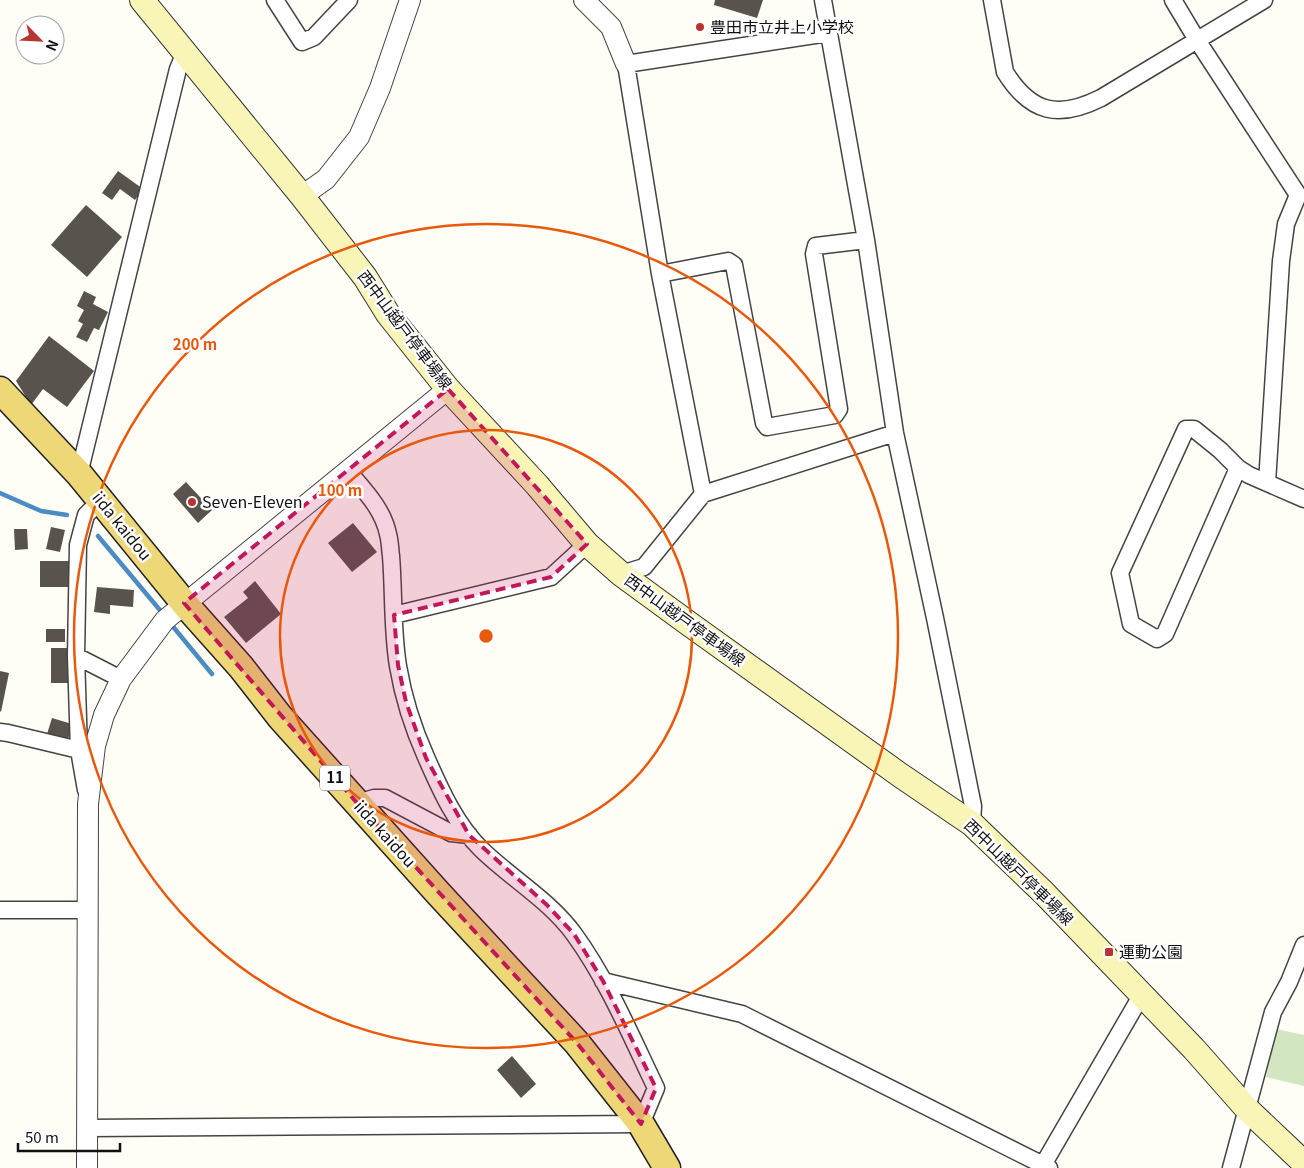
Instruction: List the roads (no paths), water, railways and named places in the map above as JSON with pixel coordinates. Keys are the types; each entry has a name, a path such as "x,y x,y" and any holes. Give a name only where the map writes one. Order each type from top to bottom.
{"main road":[{"name":"西中山越戸停車場線","path":"142,0 302,196 365,277 388,314 448,389 537,485 587,544 621,574 972,824 1044,893 1194,1049 1247,1109 1304,1163"},
{"name":"iida kaidou","path":"0,390 79,474 184,603 241,667 280,717 577,1043 641,1124 667,1168"}],"street":[{"path":"275,0 302,42 314,37 349,0"},
{"path":"302,196 326,179 359,138 380,88 410,0"},
{"path":"584,0 611,27 626,64 660,274 703,494"},
{"path":"823,0 866,240 895,433 973,806 972,824"},
{"path":"992,0 1005,72 1024,96 1037,104 1066,111 1076,109 1101,98 1264,0"},
{"path":"1173,0 1298,195 1286,224 1281,261 1267,484"},
{"path":"626,64 828,33"},
{"path":"79,474 178,69 185,52"},
{"path":"660,274 728,261 734,265 764,423 767,427 835,415 839,409 814,254 816,246 866,240"},
{"path":"87,1168 88,804 95,746 104,715 121,678 165,620 184,603 448,389"},
{"path":"1238,468 1165,634 1157,639 1131,624 1120,573 1186,429 1194,429 1220,450 1238,468 1267,484 1304,498"},
{"path":"621,574 644,567 703,494 895,433"},
{"path":"88,1128 641,1124 656,1088 603,981 574,934 548,904 505,871 468,835 450,807 426,758 406,702 398,665 388,533 374,502 348,471"},
{"path":"88,804 79,750 76,656 78,545 86,515 101,500"},
{"path":"394,614 551,577 587,544"},
{"path":"76,656 121,678"},
{"path":"0,732 8,732 79,750"},
{"path":"357,803 374,798 385,798 451,832 468,835"},
{"path":"0,910 88,910"},
{"path":"1231,1168 1273,1012 1289,982 1304,945"},
{"path":"603,981 742,1014 1046,1167 1141,996"}],"waterway":[{"path":"0,493 41,511 67,515"},
{"path":"98,536 164,615"},
{"path":"170,623 212,674"}],"place":[{"name":"豊田市立井上小学校","path":"700,27"},
{"name":"Seven-Eleven","path":"192,502"},
{"name":"運動公園","path":"1109,952"}]}
